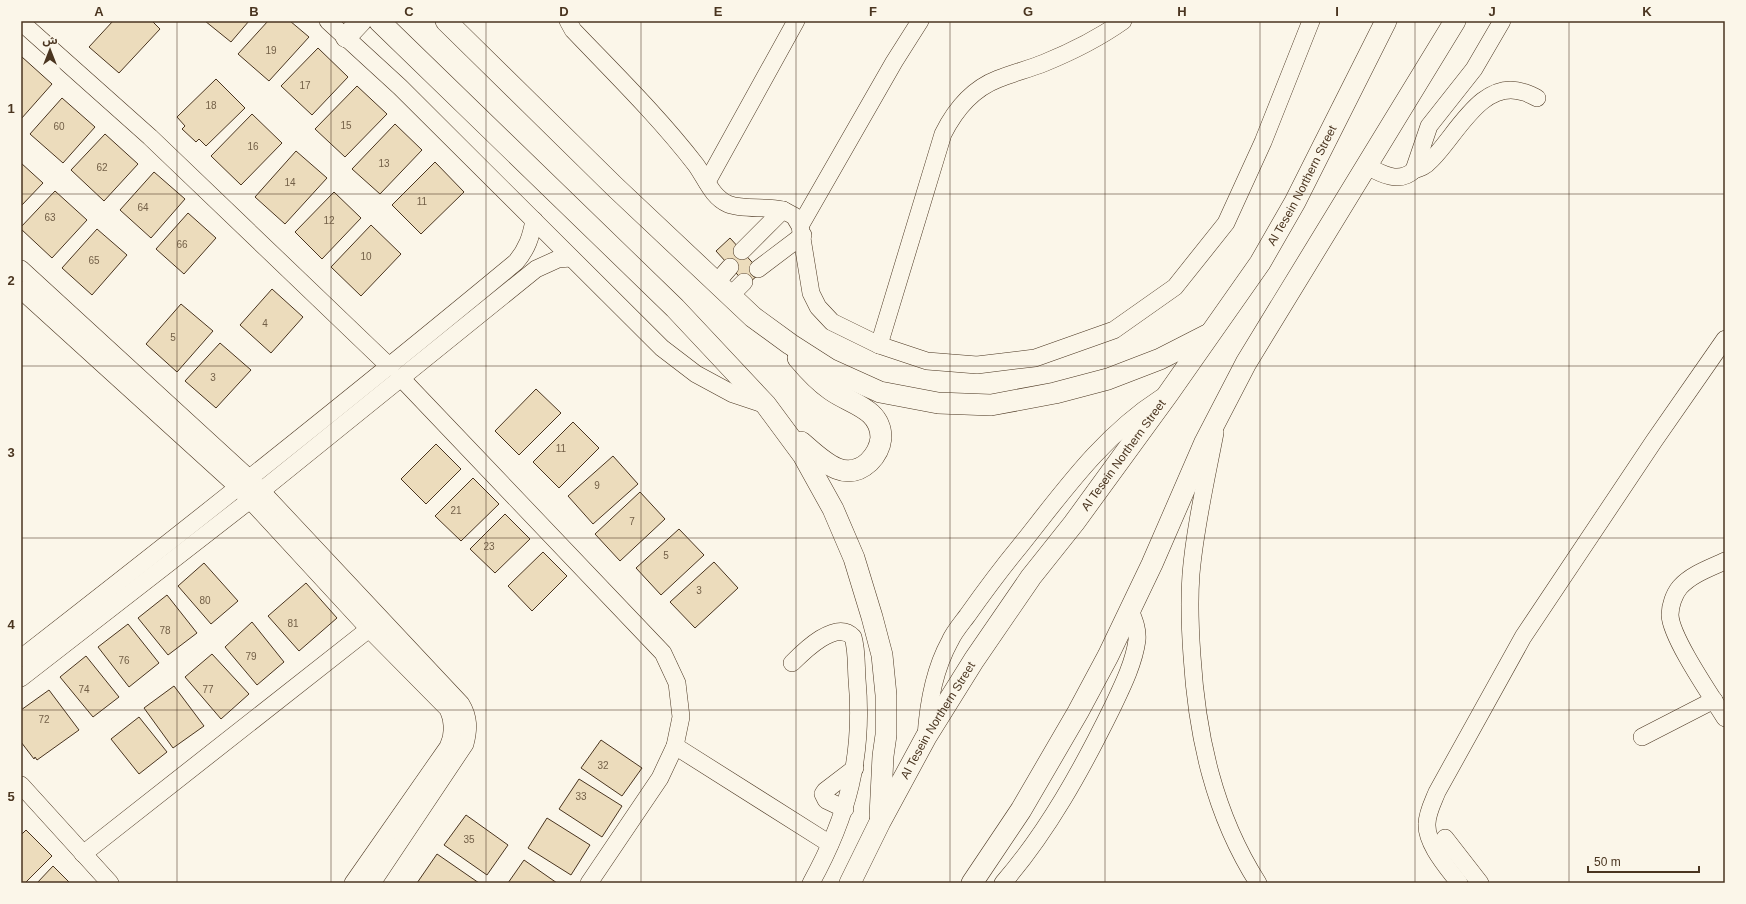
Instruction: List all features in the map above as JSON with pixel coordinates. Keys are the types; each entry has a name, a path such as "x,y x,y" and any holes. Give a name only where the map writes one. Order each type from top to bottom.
{"main road":[{"path":"346,38 361,21"},
{"path":"379,21 640,273 766,405 785,429 818,482 854,558 880,648 886,695 880,822"},
{"name":"Al Tesein Northern Street","path":"850,883 880,822 926,737 952,693 1012,603 1074,523 1168,394 1260,263 1276,236 1386,21"},
{"path":"972,883 1018,816 1105,662 1217,418 1250,357 1455,21"},
{"path":"452,26 615,187 730,282 753,317 790,344 829,369 880,392 938,403 991,405 1055,393 1108,378 1160,359 1209,334"},
{"path":"785,429 829,465 844,470 852,470 866,464 877,452 880,445 880,429 873,415 867,410 835,393 817,379 797,357 790,344"}],"street":[{"path":"328,21 400,87 662,348 696,374 733,394 766,405"},
{"path":"568,21 573,30 657,119 696,166 714,194 729,204 741,207 783,210 794,216 801,230 811,293 818,307 832,322 879,346 927,360 977,365 1035,358 1114,330 1175,287 1226,223 1263,142 1311,21"},
{"path":"707,182 796,21"},
{"path":"758,269 801,230 894,62 920,21"},
{"path":"879,346 942,134 956,111 986,85 1045,63 1070,51 1123,21"},
{"path":"1414,170 1429,126 1474,69 1502,21"},
{"path":"21,22 150,137 396,372 663,653 677,683 681,717 675,746 660,778 589,883"},
{"path":"1367,166 1380,173 1395,177 1403,177 1430,162 1465,118 1487,97 1504,90 1513,90 1523,91 1537,98"},
{"path":"742,251 783,210"},
{"path":"396,372 516,262 526,250 531,236 534,220"},
{"path":"21,678 250,489 396,372 536,269 558,260 572,258"},
{"path":"21,269 250,489 457,698 467,717 468,735 460,752 372,883"},
{"path":"21,290 250,489 369,629 444,703 451,715 453,728 448,747 353,883"},
{"path":"1459,883 1433,846 1427,833 1427,819 1437,792 1523,637 1649,447 1725,339"},
{"path":"926,737 930,698 941,659 950,640 980,597 1086,463 1132,419 1168,394"},
{"path":"1217,418 1199,519 1191,575 1190,624 1194,692 1202,746 1218,799 1240,852 1258,883"},
{"path":"21,658 250,489"},
{"path":"1725,561 1690,578 1679,588 1672,601 1670,616 1674,630 1681,645 1725,718"},
{"path":"1004,883 1056,811 1074,780 1117,697 1135,652 1135,623 1130,610"},
{"path":"83,854 369,629"},
{"path":"792,663 812,644 823,638 841,632 850,634 853,637 859,711 859,732 855,768 845,809 811,883"},
{"path":"1642,737 1714,700"},
{"path":"675,746 830,844"},
{"path":"845,809 826,800 823,794 855,768"},
{"path":"21,785 110,883"},
{"path":"1445,838 1480,883"}],"building":[{"path":"113,21 152,21 160,29 119,73 89,47"},
{"path":"205,21 249,21 231,42"},
{"path":"268,21 290,21 309,37 269,81 238,54"},
{"path":"318,48 348,77 312,115 281,86"},
{"path":"22,57 52,84 21,119 21,58"},
{"path":"216,79 245,108 206,146 199,139 196,142 182,129 185,126 177,117"},
{"path":"357,86 387,114 345,157 315,129"},
{"path":"62,98 95,127 63,163 30,134"},
{"path":"252,114 282,143 241,185 211,156"},
{"path":"395,124 422,150 380,194 352,169"},
{"path":"105,134 138,164 104,201 71,170"},
{"path":"296,151 327,178 285,224 255,197"},
{"path":"435,162 464,192 421,234 392,205"},
{"path":"21,163 43,183 21,206"},
{"path":"154,172 185,199 151,238 120,210"},
{"path":"55,191 87,220 52,258 21,229 21,227"},
{"path":"334,192 361,218 322,259 295,232"},
{"path":"188,213 216,238 184,274 156,249"},
{"path":"371,225 401,254 361,296 331,267"},
{"path":"97,229 127,255 92,295 62,268"},
{"path":"730,238 761,272 747,285 716,251"},
{"path":"272,289 303,317 271,353 240,325"},
{"path":"181,304 213,331 177,372 146,344"},
{"path":"220,343 251,370 216,408 185,381"},
{"path":"536,389 561,413 519,455 495,431"},
{"path":"573,422 599,448 559,488 533,462"},
{"path":"436,444 461,469 426,504 401,479"},
{"path":"613,456 638,484 593,524 568,496"},
{"path":"473,478 499,504 461,541 435,516"},
{"path":"640,492 665,519 620,561 595,534"},
{"path":"505,514 530,539 495,573 470,549"},
{"path":"679,529 704,555 661,595 636,568"},
{"path":"543,552 567,576 532,611 508,586"},
{"path":"714,562 738,588 695,628 670,602"},
{"path":"204,563 238,601 211,624 178,586"},
{"path":"306,583 337,618 299,651 268,616"},
{"path":"167,595 197,633 168,655 138,618"},
{"path":"252,622 284,662 257,685 225,647"},
{"path":"128,624 159,663 129,687 98,647"},
{"path":"212,654 249,694 221,719 185,677"},
{"path":"86,656 119,697 93,717 60,677"},
{"path":"174,686 204,726 173,748 144,708"},
{"path":"49,690 79,730 37,760 35,757 34,759 21,742 21,710"},
{"path":"139,717 167,752 139,774 111,739"},
{"path":"601,740 642,768 622,796 581,768"},
{"path":"579,779 622,806 602,837 559,809"},
{"path":"466,815 508,845 487,875 444,845"},
{"path":"547,818 590,845 571,875 528,848"},
{"path":"26,830 52,856 25,883 21,883 21,835"},
{"path":"437,854 479,883 417,883"},
{"path":"524,860 557,883 508,883"},
{"path":"53,866 70,883 37,883"}]}
